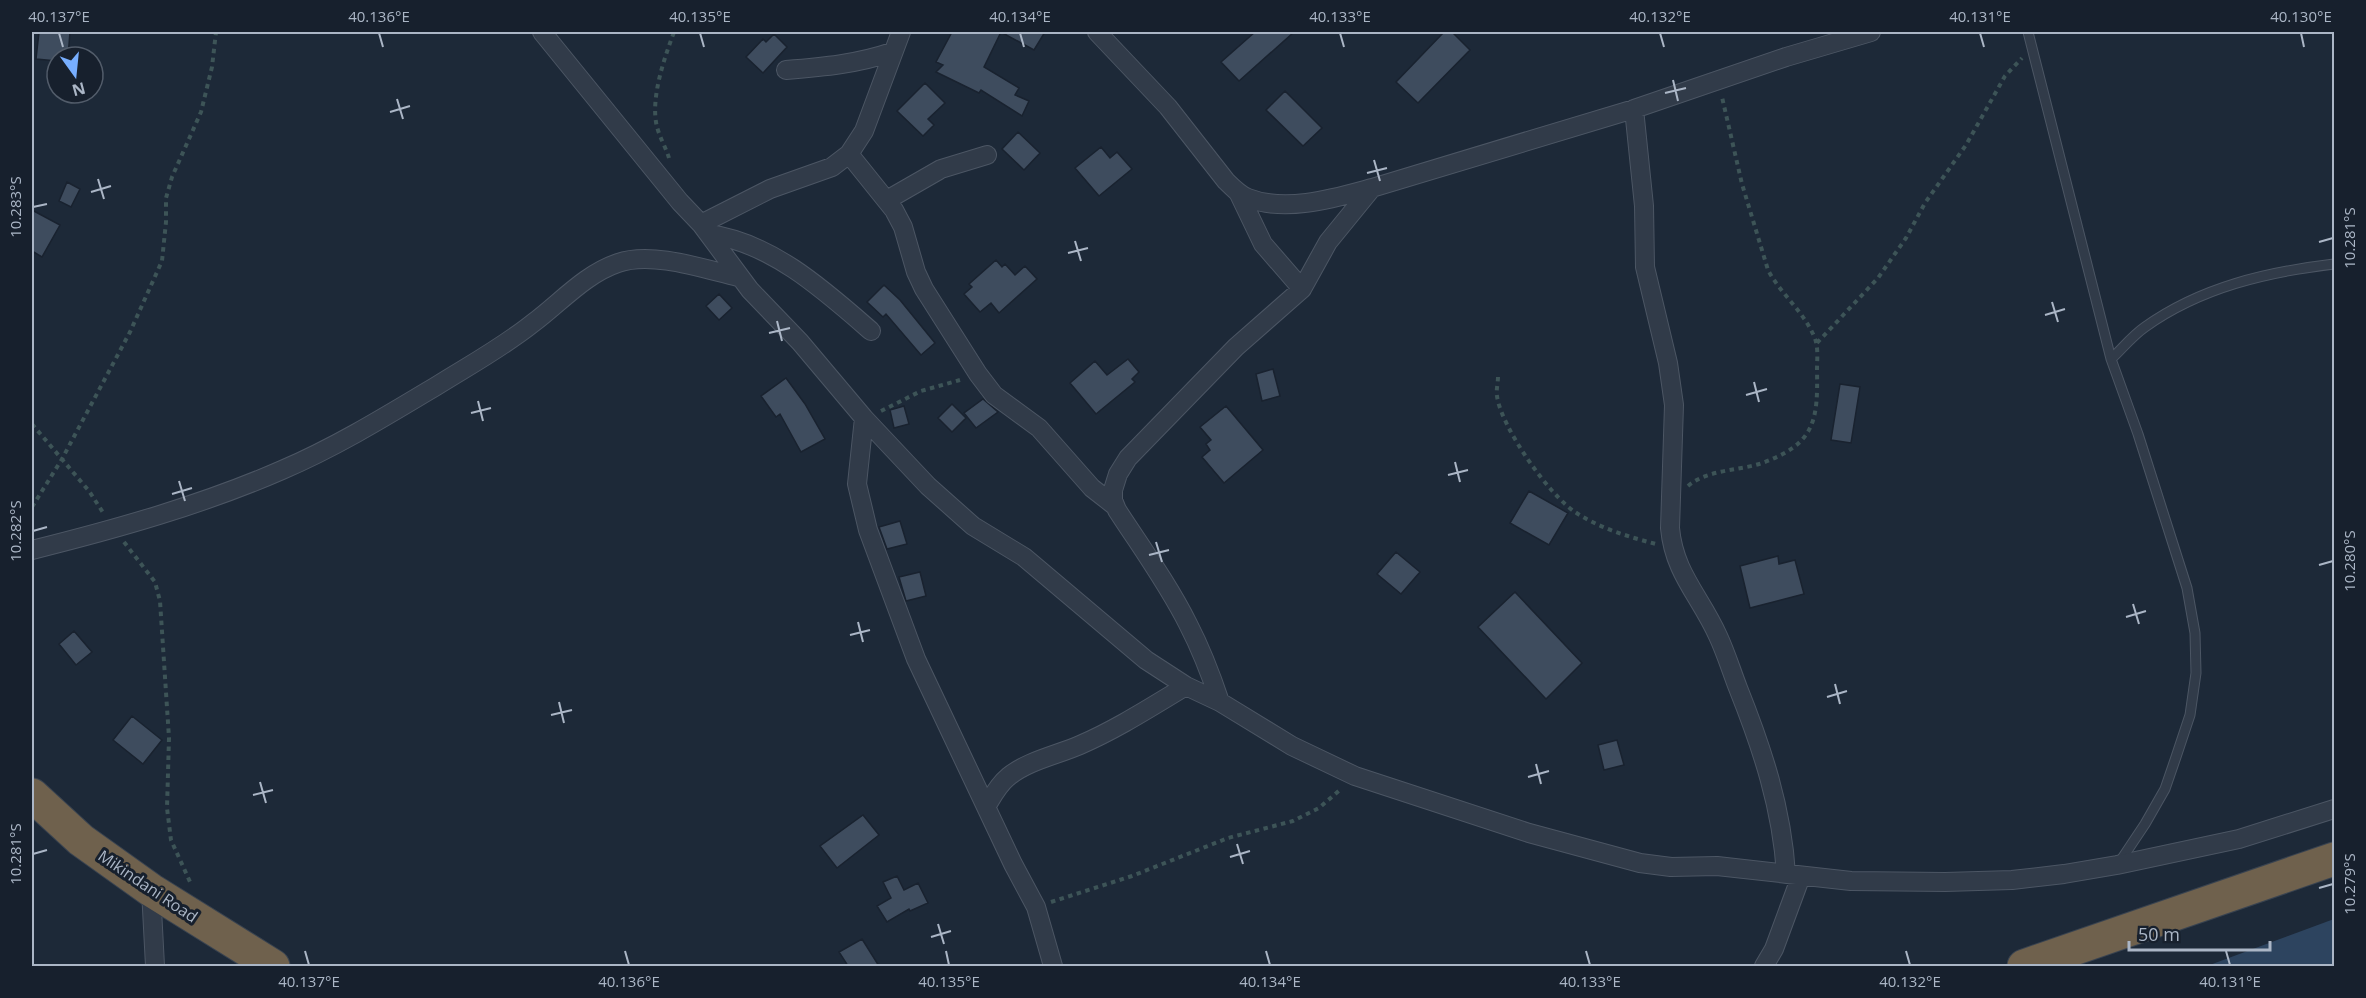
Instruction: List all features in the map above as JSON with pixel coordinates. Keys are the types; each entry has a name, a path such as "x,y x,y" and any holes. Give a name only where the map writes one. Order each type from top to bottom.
{"highway":[{"name":"Mikindani Road","path":"32,795 81,840 151,890 273,966"},
{"path":"2024,966 2334,859"}],"street":[{"path":"542,32 680,202 705,229 738,277 762,305 800,342 864,418 928,486 973,526 1023,557 1146,660 1186,686 1220,702 1292,746 1355,776 1528,833 1640,863 1671,867 1717,866 1851,881 2012,880 2117,865 2240,838 2334,809"},
{"path":"705,229 770,189 832,167 849,154 864,130 901,32"},
{"path":"1097,32 1168,107 1226,181 1238,192 1264,203 1288,204 1335,198 1372,188 1634,109 1786,57 1871,32"},
{"path":"786,70 864,62 892,52"},
{"path":"1634,109 1644,206 1645,267 1670,373 1674,405 1670,507 1672,548 1683,576 1706,611 1720,639 1750,717 1775,795 1785,848 1794,875 1778,940 1764,966"},
{"path":"849,154 887,200 903,227 916,272 924,289 978,374 994,395 1039,428 1092,488 1115,506 1168,587 1188,624 1208,667 1220,702"},
{"path":"887,200 941,169 987,155"},
{"path":"1115,506 1113,495 1115,483 1128,458 1236,347 1302,289 1328,242 1372,188"},
{"path":"1238,192 1263,244 1302,289"},
{"path":"705,229 744,242 794,269 871,331"},
{"path":"32,550 114,529 250,483 284,469 403,406 504,345 586,280 617,263 633,259 652,260 738,277"},
{"path":"864,418 857,484 868,530 916,659 1036,907 1053,966"},
{"path":"986,807 1000,785 1009,776 1033,763 1126,723 1186,686"},
{"path":"151,890 155,966"}],"lane":[{"path":"2028,32 2051,114 2060,161 2111,359 2139,434 2187,588 2196,633 2196,673 2190,715 2165,789 2117,865"},
{"path":"2111,359 2143,328 2211,291 2283,271 2334,264"}],"path":[{"path":"32,507 62,459 130,332 162,261 166,198 172,177 201,112 212,67 216,32"},
{"path":"674,32 660,75 656,118 675,176 680,202"},
{"path":"1817,343 1878,279 1906,238 1925,203 1966,145 2005,76 2031,49"},
{"path":"1670,507 1690,484 1702,478 1762,463 1790,451 1811,429 1817,410 1817,343 1808,324 1774,282 1768,270 1742,184 1718,81"},
{"path":"864,418 921,391 978,374"},
{"path":"1498,377 1497,396 1520,450 1556,495 1573,511 1597,525 1672,548"},
{"path":"32,424 89,491 114,529 155,582 160,601 169,738 168,819 171,840 195,891"},
{"path":"1036,907 1132,876 1228,838 1293,821 1319,807 1355,776"}],"water":[{"path":"2334,919 2334,966 2207,966"}],"building":[{"path":"39,32 70,32 69,45 45,45 45,60 36,59"},
{"path":"952,32 1001,32 984,67 1019,88 1015,95 1029,101 1022,116 981,90 979,93 936,72 943,65 936,62"},
{"path":"1001,32 1045,32 1034,50"},
{"path":"1255,32 1294,32 1239,81 1221,62"},
{"path":"1444,32 1452,32 1470,50 1418,103 1396,82"},
{"path":"774,34 787,47 763,73 746,57 763,39 766,42"},
{"path":"925,83 945,103 928,119 934,125 923,136 897,111"},
{"path":"1285,91 1322,128 1303,146 1266,110"},
{"path":"1018,132 1040,153 1024,170 1002,149"},
{"path":"1101,147 1110,158 1117,152 1132,169 1099,196 1075,168"},
{"path":"67,182 80,189 71,207 59,201"},
{"path":"32,210 60,225 42,257 32,251"},
{"path":"996,260 1002,267 1005,264 1015,275 1025,266 1037,279 999,313 991,303 980,312 964,294 972,287 969,284"},
{"path":"884,285 900,300 935,343 921,355 886,314 883,317 867,302"},
{"path":"719,294 732,308 719,320 706,306"},
{"path":"1128,359 1139,372 1132,379 1135,382 1096,414 1070,383 1095,361 1107,375"},
{"path":"1273,369 1280,396 1262,401 1256,374"},
{"path":"786,378 805,404 825,439 801,452 780,414 776,417 761,396"},
{"path":"1840,384 1860,387 1851,443 1831,440"},
{"path":"983,399 998,412 976,428 964,413"},
{"path":"952,404 966,418 952,432 938,418"},
{"path":"904,406 909,424 894,428 890,410"},
{"path":"1226,406 1263,450 1224,483 1202,457 1210,450 1206,444 1211,440 1200,427"},
{"path":"1529,491 1568,513 1549,545 1510,523"},
{"path":"900,521 907,544 887,549 879,527"},
{"path":"1396,552 1420,572 1401,594 1377,574"},
{"path":"1778,556 1779,564 1795,560 1804,594 1750,608 1740,566"},
{"path":"920,572 926,596 906,601 899,577"},
{"path":"1515,592 1582,663 1546,699 1478,627"},
{"path":"74,631 92,652 76,665 59,644"},
{"path":"132,716 162,740 143,764 113,740"},
{"path":"1617,740 1624,765 1604,770 1598,745"},
{"path":"863,815 879,835 837,868 820,846"},
{"path":"897,876 904,890 918,883 928,903 910,911 909,909 887,922 877,906 891,898 883,882"},
{"path":"862,939 879,966 848,966 839,952"}]}
